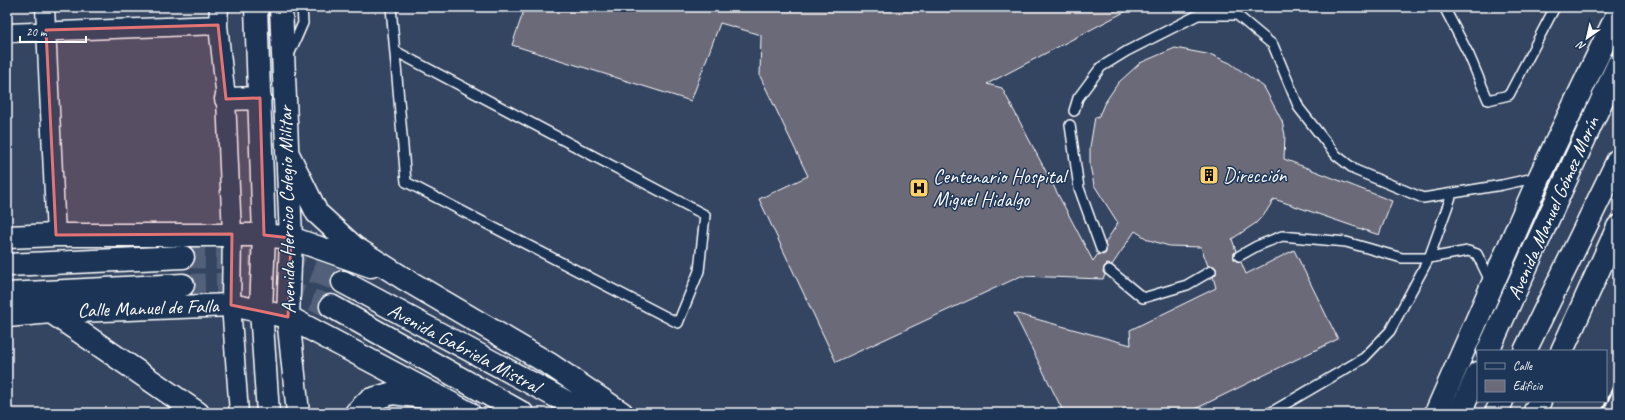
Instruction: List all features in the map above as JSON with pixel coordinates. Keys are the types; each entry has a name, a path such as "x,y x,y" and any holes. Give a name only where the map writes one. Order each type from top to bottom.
{"street":[{"path":"45,7 56,234"},
{"path":"219,7 218,25 226,99 232,234 231,305 239,413"},
{"name":"Avenida Heroico Colegio Militar","path":"256,7 264,235 261,310 268,413"},
{"name":"Avenida Heroico Colegio Militar","path":"281,7 286,152 291,238 288,317 298,413"},
{"path":"1436,413 1540,176 1618,13"},
{"path":"7,33 46,30 218,25"},
{"name":"Avenida Manuel Gómez Morín","path":"1488,350 1618,65"},
{"path":"1580,92 1594,118"},
{"path":"226,99 260,98"},
{"path":"286,152 317,213 354,247 403,278 551,365 622,413"},
{"path":"1525,350 1618,160"},
{"path":"1562,350 1618,227"},
{"path":"7,237 56,234 264,235 291,238 403,278"},
{"path":"7,265 183,258"},
{"name":"Avenida Gabriela Mistral","path":"342,282 587,413"},
{"path":"7,294 183,285"},
{"name":"Calle Manuel de Falla","path":"7,316 51,312 231,305 261,310 288,317"},
{"name":"Avenida Gabriela Mistral","path":"331,306 522,413"},
{"path":"51,312 198,413"},
{"path":"288,317 469,413"},
{"path":"1460,413 1474,382 1462,354"},
{"path":"356,413 369,400 393,394 446,400"},
{"path":"1496,413 1502,402"},
{"path":"1534,413 1540,402"}],"lane":[{"path":"283,70 303,23 302,7"},
{"path":"391,7 406,182 678,323 699,271 705,215 395,50"},
{"path":"1444,7 1469,55 1488,100 1509,95 1555,7"},
{"path":"1074,111 1078,98 1100,68 1127,51 1198,14 1237,15 1273,45 1299,108 1336,155 1355,170 1422,198 1502,185 1540,176"},
{"path":"1070,125 1079,188 1101,249"},
{"path":"1270,413 1364,358 1390,331 1429,258 1452,194"},
{"path":"1239,256 1257,246 1282,236 1346,242 1402,258 1429,258 1468,251 1477,254 1492,286"},
{"path":"1109,270 1143,298 1187,285 1211,271"}],"highlighted area":[{"path":"218,25 226,99 260,98 264,235 291,238 288,317 231,305 232,234 56,235 46,30"}],"building":[{"name":"Centenario Hospital Miguel Hidalgo","path":"525,7 1134,7 987,84 1002,88 1093,261 1098,254 1103,255 1106,253 1105,243 1118,223 1094,185 1090,166 1090,147 1095,117 1098,118 1104,104 1118,83 1140,63 1175,48 1212,55 1230,63 1264,87 1282,121 1285,135 1284,159 1392,201 1379,235 1274,199 1266,212 1256,223 1232,239 1236,251 1234,253 1234,259 1241,262 1246,274 1294,250 1338,339 1187,413 1064,413 1014,313 1131,345 1130,330 1216,288 1213,277 1216,274 1216,268 1214,266 1208,266 1201,247 1169,246 1149,240 1135,231 1112,265 1107,264 1104,267 1103,272 1105,275 1103,279 1021,276 836,362 759,199 808,176 760,76 761,35 720,23 691,101 512,45"}],"tunnel":[{"path":"183,257 277,259 343,282"},
{"path":"183,285 258,283 331,306"}],"railway":[{"path":"1607,402 1618,377"},
{"path":"1602,413 1607,402"}],"place":[{"name":"Dirección","path":"1209,175"},
{"name":"Centenario Hospital Miguel Hidalgo","path":"919,188"}]}
